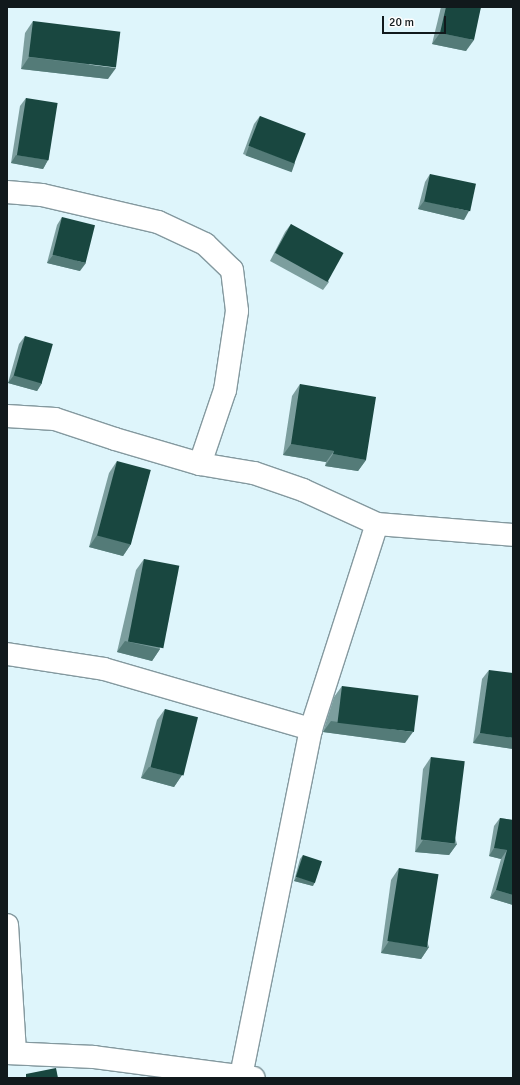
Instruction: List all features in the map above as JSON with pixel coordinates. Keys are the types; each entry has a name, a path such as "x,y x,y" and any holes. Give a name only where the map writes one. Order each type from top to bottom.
{"street":[{"path":"7,192 42,195 158,222 205,244 232,270 237,311 226,382 200,464"},
{"path":"7,416 55,418 200,464 254,473 303,490 377,524 513,534"},
{"path":"7,925 11,1053 94,1057 247,1077 311,729 377,524"},
{"path":"7,654 104,669 311,729"}],"building":[{"path":"446,7 481,7 474,40 440,33"},
{"path":"33,21 120,32 116,67 29,57"},
{"path":"26,98 58,103 49,160 17,155"},
{"path":"260,116 306,134 294,163 249,146"},
{"path":"430,174 476,184 470,211 424,201"},
{"path":"62,217 95,225 86,263 53,255"},
{"path":"291,224 343,253 327,282 275,253"},
{"path":"25,336 53,344 42,383 14,375"},
{"path":"300,384 376,397 366,460 333,454 334,451 291,444"},
{"path":"117,461 151,470 131,544 97,535"},
{"path":"144,559 179,566 163,648 128,641"},
{"path":"489,670 513,673 513,738 480,733"},
{"path":"342,686 418,695 414,732 337,723"},
{"path":"165,709 198,717 183,775 150,767"},
{"path":"431,757 465,761 455,844 421,839"},
{"path":"500,818 513,820 513,895 496,890 507,850 494,848"},
{"path":"303,855 322,861 315,883 296,877"},
{"path":"399,868 439,874 427,947 387,941"},
{"path":"56,1068 58,1078 26,1078 26,1074"}]}
